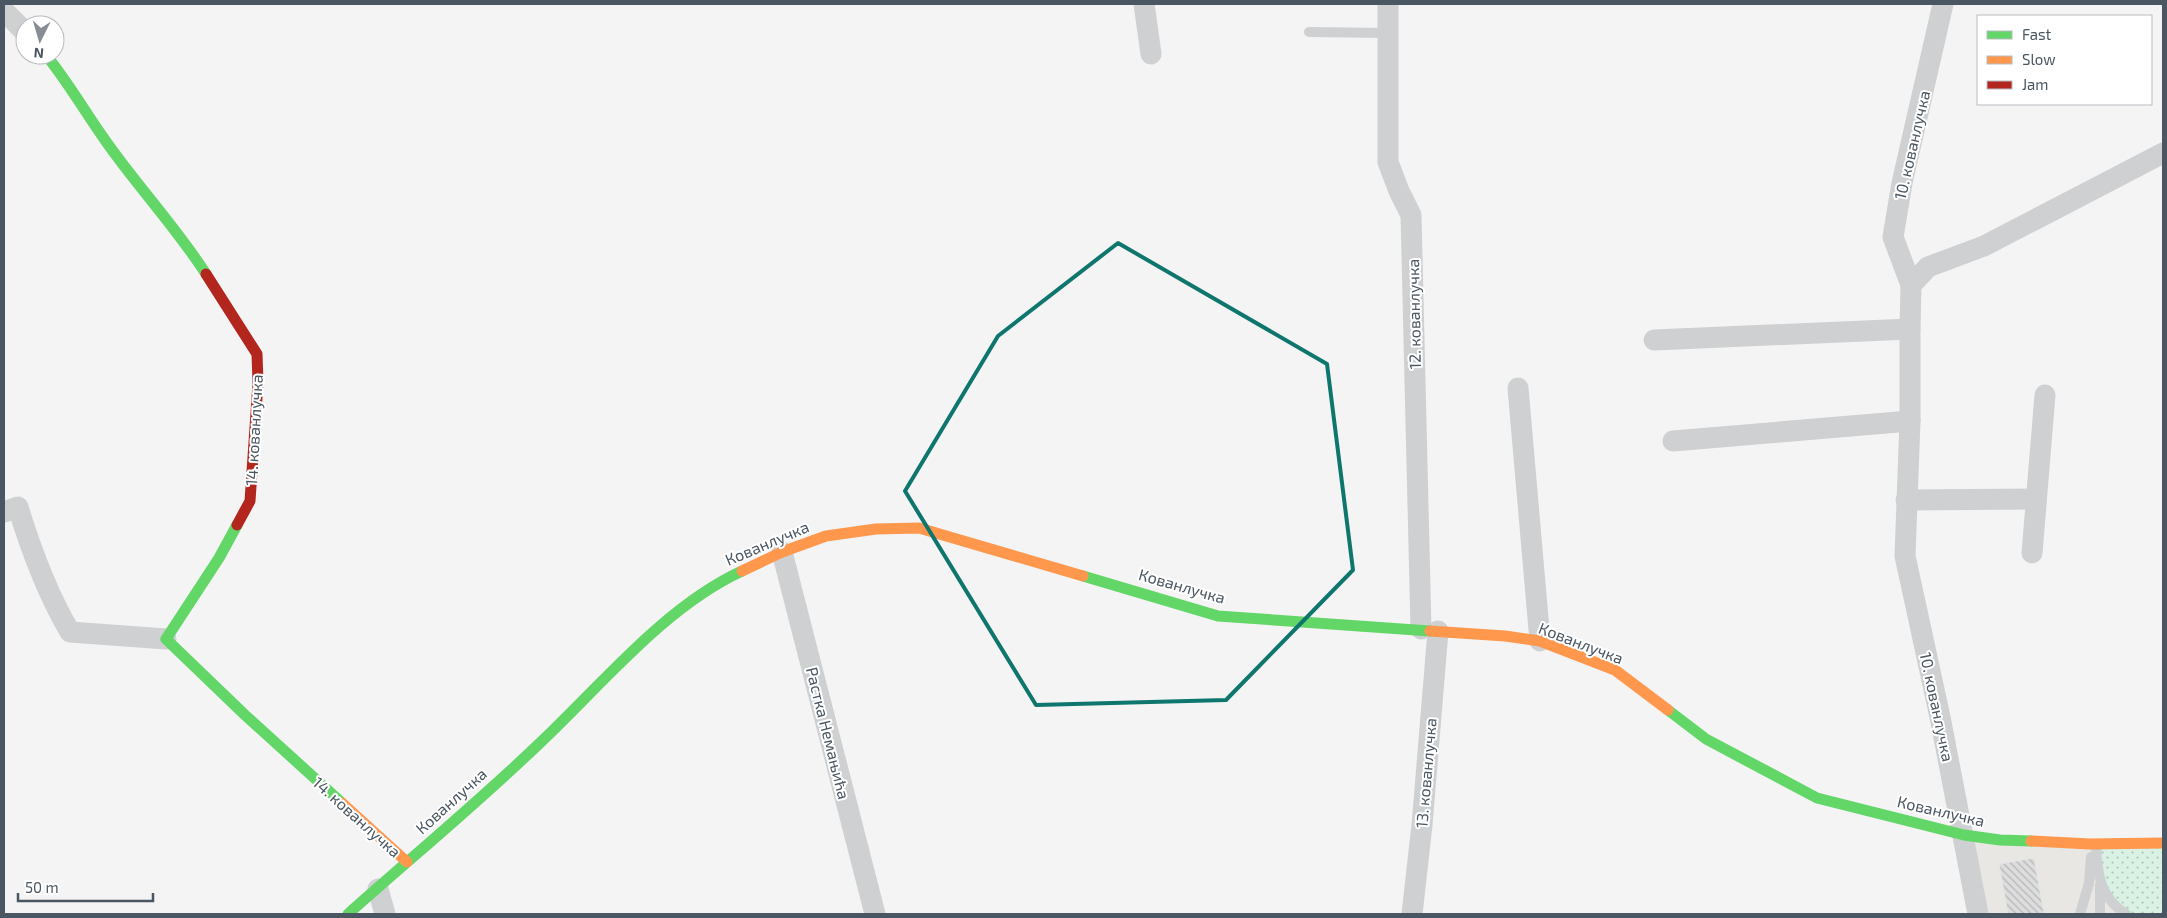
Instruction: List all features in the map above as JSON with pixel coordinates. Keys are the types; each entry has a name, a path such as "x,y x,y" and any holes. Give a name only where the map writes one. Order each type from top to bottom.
{"street":[{"path":"1144,4 1150,54"},
{"name":"12. кованлучка","path":"1388,4 1388,162 1399,191 1412,215 1429,630"},
{"name":"10. кованлучка","path":"1943,4 1902,183 1893,237 1911,285 1910,421 1905,556 1909,582 1940,717 1978,914"},
{"path":"4,11 15,22"},
{"name":"14. кованлучка","path":"54,65 105,140 191,250 257,354 258,383 250,501 219,558 166,638 245,715 407,862"},
{"path":"1911,285 1928,267 1984,246 2163,153"},
{"path":"1654,340 1910,328"},
{"path":"1518,388 1540,641"},
{"path":"2032,553 2045,395"},
{"path":"1673,441 1910,421"},
{"path":"1906,500 2036,499"},
{"path":"4,512 18,507 28,539 55,607 70,632 166,638"},
{"name":"Кованлучка","path":"348,914 542,742 673,613 728,577 782,552 826,536 876,529 919,528 1072,574 1149,594 1218,616 1429,630 1505,636 1540,641 1615,670 1706,739 1818,798 1964,835 2000,840 2093,844 2163,843"},
{"name":"Растка Немањића","path":"782,552 875,914"},
{"name":"13. кованлучка","path":"1412,914 1422,825 1429,630"},
{"path":"378,889 385,914"}],"lane":[{"path":"1309,32 1388,33"},
{"path":"2093,844 2100,882 2098,914"},
{"path":"2080,914 2089,883 2093,844"},
{"path":"2100,882 2109,900 2126,914"},
{"path":"2089,883 2098,914"}],"highlighted area":[{"path":"1118,243 1327,364 1353,570 1226,700 1036,705 905,491 998,336"}],"shaded area":[{"path":"1964,835 2090,844 2163,914 1978,914"}],"green space":[{"path":"2163,843 2163,914 2126,914 2109,900 2096,844"}],"building":[{"path":"2034,858 2044,914 2008,914 1999,864"}],"traffic: fast":[{"path":"54,65 117,157 206,274"},
{"path":"237,525 219,558 166,639 245,715 342,803"},
{"path":"348,914 519,762 662,625 687,604 714,586 742,571"},
{"path":"1083,576 1218,616 1430,631"},
{"path":"1668,710 1706,739 1817,798 1964,835 2000,840 2031,841"}],"traffic: slow":[{"path":"742,571 782,552 826,536 876,529 919,528 1083,576"},
{"path":"1430,631 1505,636 1540,641 1615,670 1668,710"},
{"path":"342,803 407,862"},
{"path":"2031,841 2090,844 2163,843"}],"traffic: jam":[{"path":"206,274 257,354 258,383 250,501 237,525"}]}
